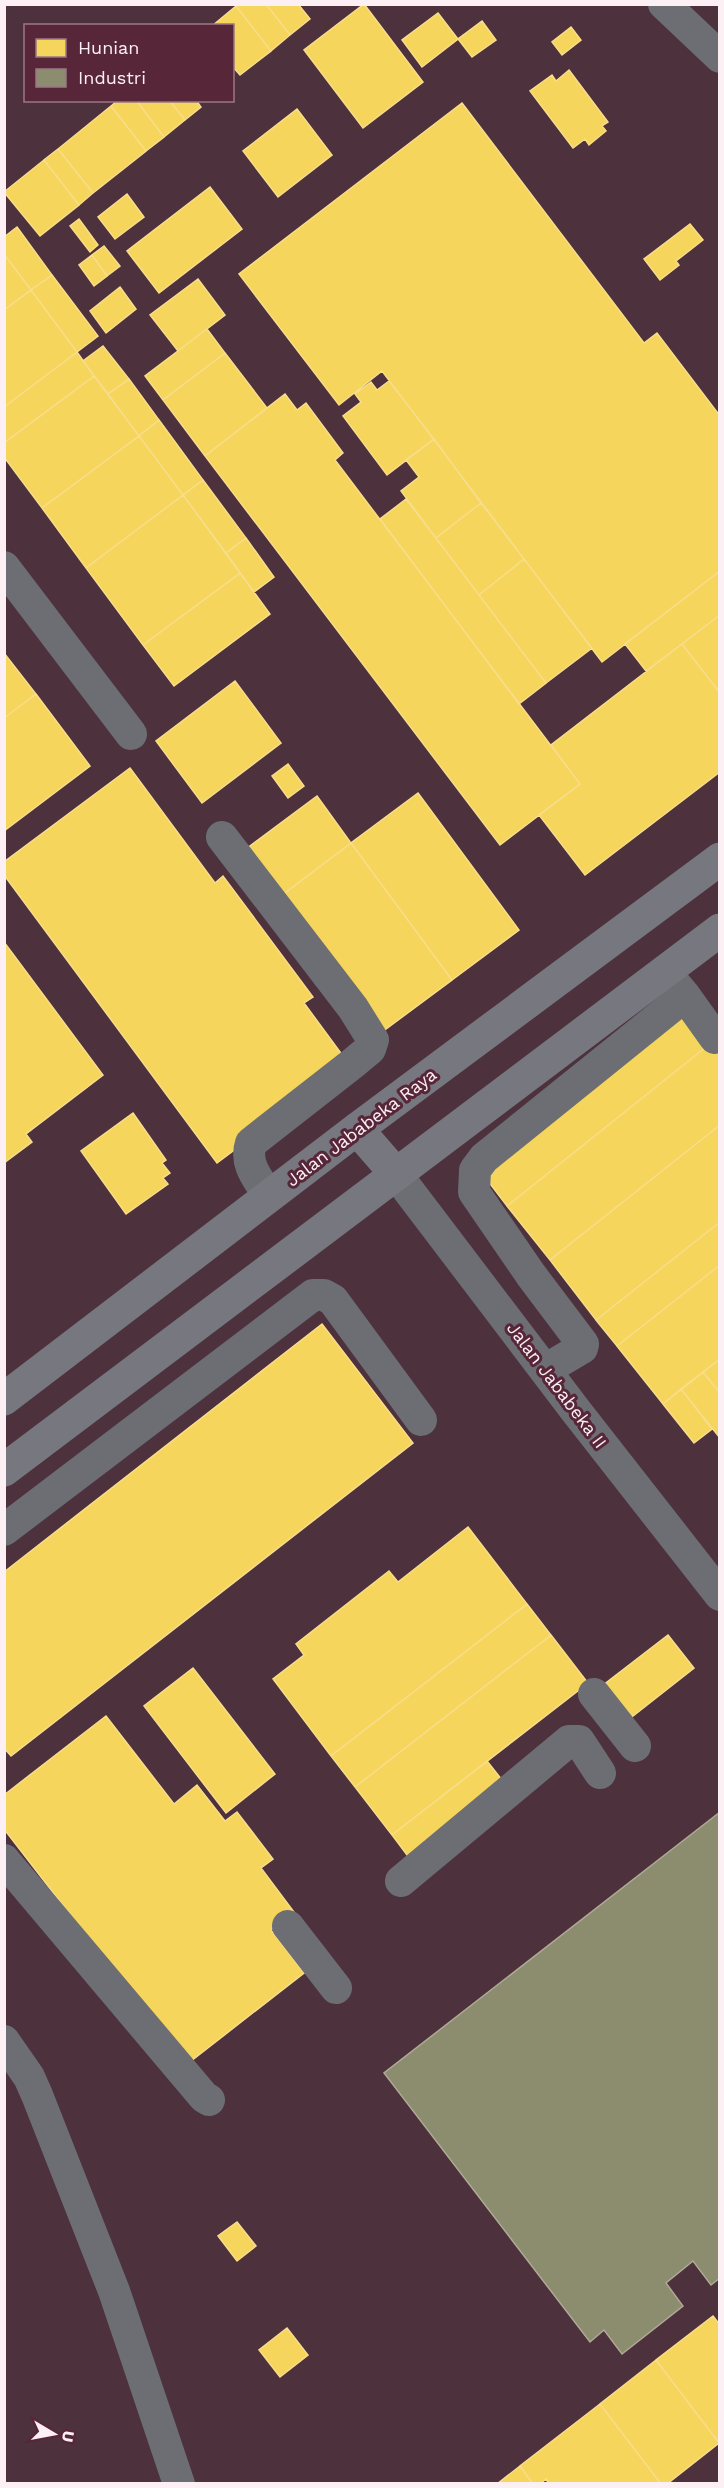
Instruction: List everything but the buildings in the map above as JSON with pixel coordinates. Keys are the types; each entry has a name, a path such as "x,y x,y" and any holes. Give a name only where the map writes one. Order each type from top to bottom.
{"main road":[{"name":"Jalan Jababeka Raya","path":"4,1399 357,1129 720,859"},
{"path":"4,1470 396,1174 675,984 720,930"},
{"path":"357,1129 396,1174"}],"street":[{"path":"664,4 720,57"},
{"path":"4,567 131,734"},
{"path":"222,837 353,1008 373,1040 370,1049 251,1143 248,1152 250,1166 269,1196"},
{"path":"545,1370 582,1348 583,1344 531,1275 474,1192 475,1170 484,1158 675,984 715,1038"},
{"name":"Jalan Jababeka II","path":"396,1174 720,1594"},
{"path":"4,1530 314,1295 324,1295 333,1300 421,1420"},
{"path":"594,1694 635,1746"},
{"path":"401,1881 568,1741 579,1741 600,1773"},
{"path":"4,1860 204,2097 209,2100"},
{"path":"288,1926 336,1988"},
{"path":"4,2041 29,2076 38,2095 114,2291 179,2484"}]}
